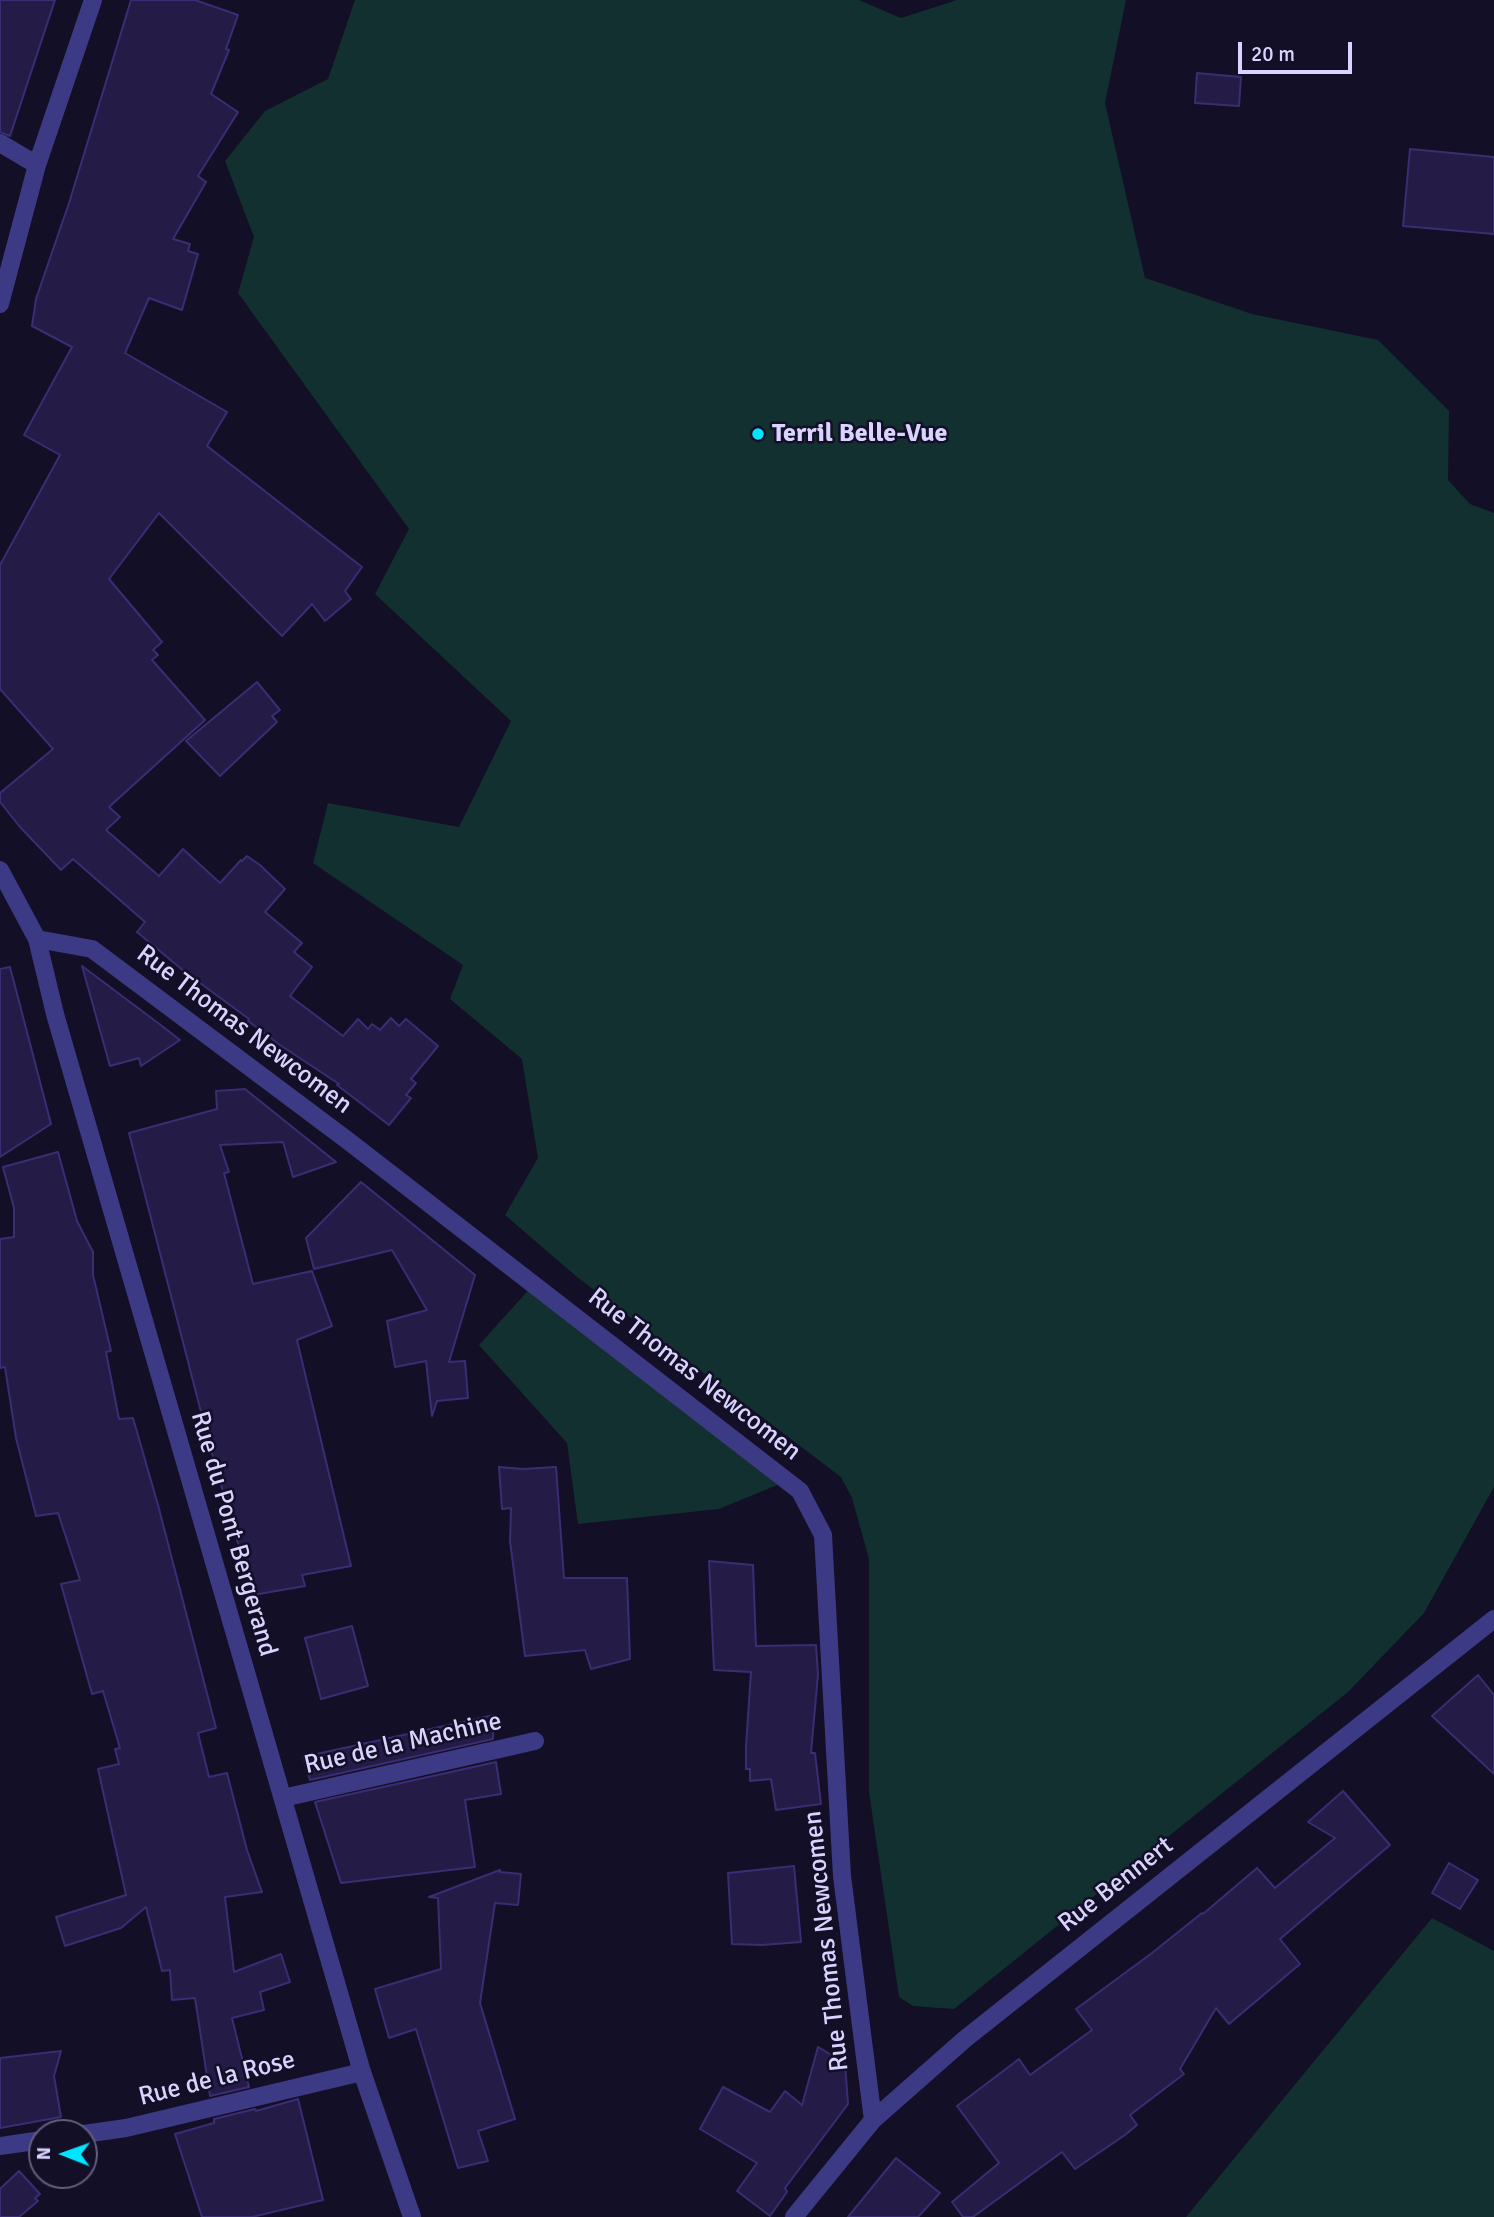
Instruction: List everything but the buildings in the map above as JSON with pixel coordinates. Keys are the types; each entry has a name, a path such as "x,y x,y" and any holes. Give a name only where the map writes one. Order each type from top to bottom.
{"street":[{"path":"0,304 37,165 93,0"},
{"path":"0,143 37,165"},
{"name":"Rue du Pont Bergerand","path":"0,870 37,939 55,1014 362,2071 412,2217"},
{"name":"Rue Thomas Newcomen","path":"37,939 92,949 347,1140 800,1491 823,1535 842,1876 873,2120"},
{"name":"Rue Bennert","path":"794,2217 873,2120 965,2039 1494,1619"},
{"name":"Rue de la Machine","path":"283,1798 535,1741"},
{"name":"Rue de la Rose","path":"98,2132 126,2128 362,2071"},
{"path":"0,2146 28,2142"}],"green space":[{"path":"355,0 859,0 901,18 957,0 1126,0 1105,103 1145,278 1252,314 1378,340 1449,411 1448,480 1470,504 1494,513 1494,1487 1424,1613 1348,1692 954,2009 913,2006 899,1997 869,1792 869,1559 852,1498 841,1477 577,1277 505,1215 538,1158 522,1059 450,999 463,965 313,863 328,803 459,827 511,721 375,594 409,529 238,293 254,237 225,161 265,111 328,79"},
{"path":"534,1284 787,1481 719,1509 578,1524 567,1443 479,1345"},
{"path":"1432,1918 1494,1951 1494,2217 1186,2217"}],"place":[{"name":"Terril Belle-Vue","path":"758,434"}]}
